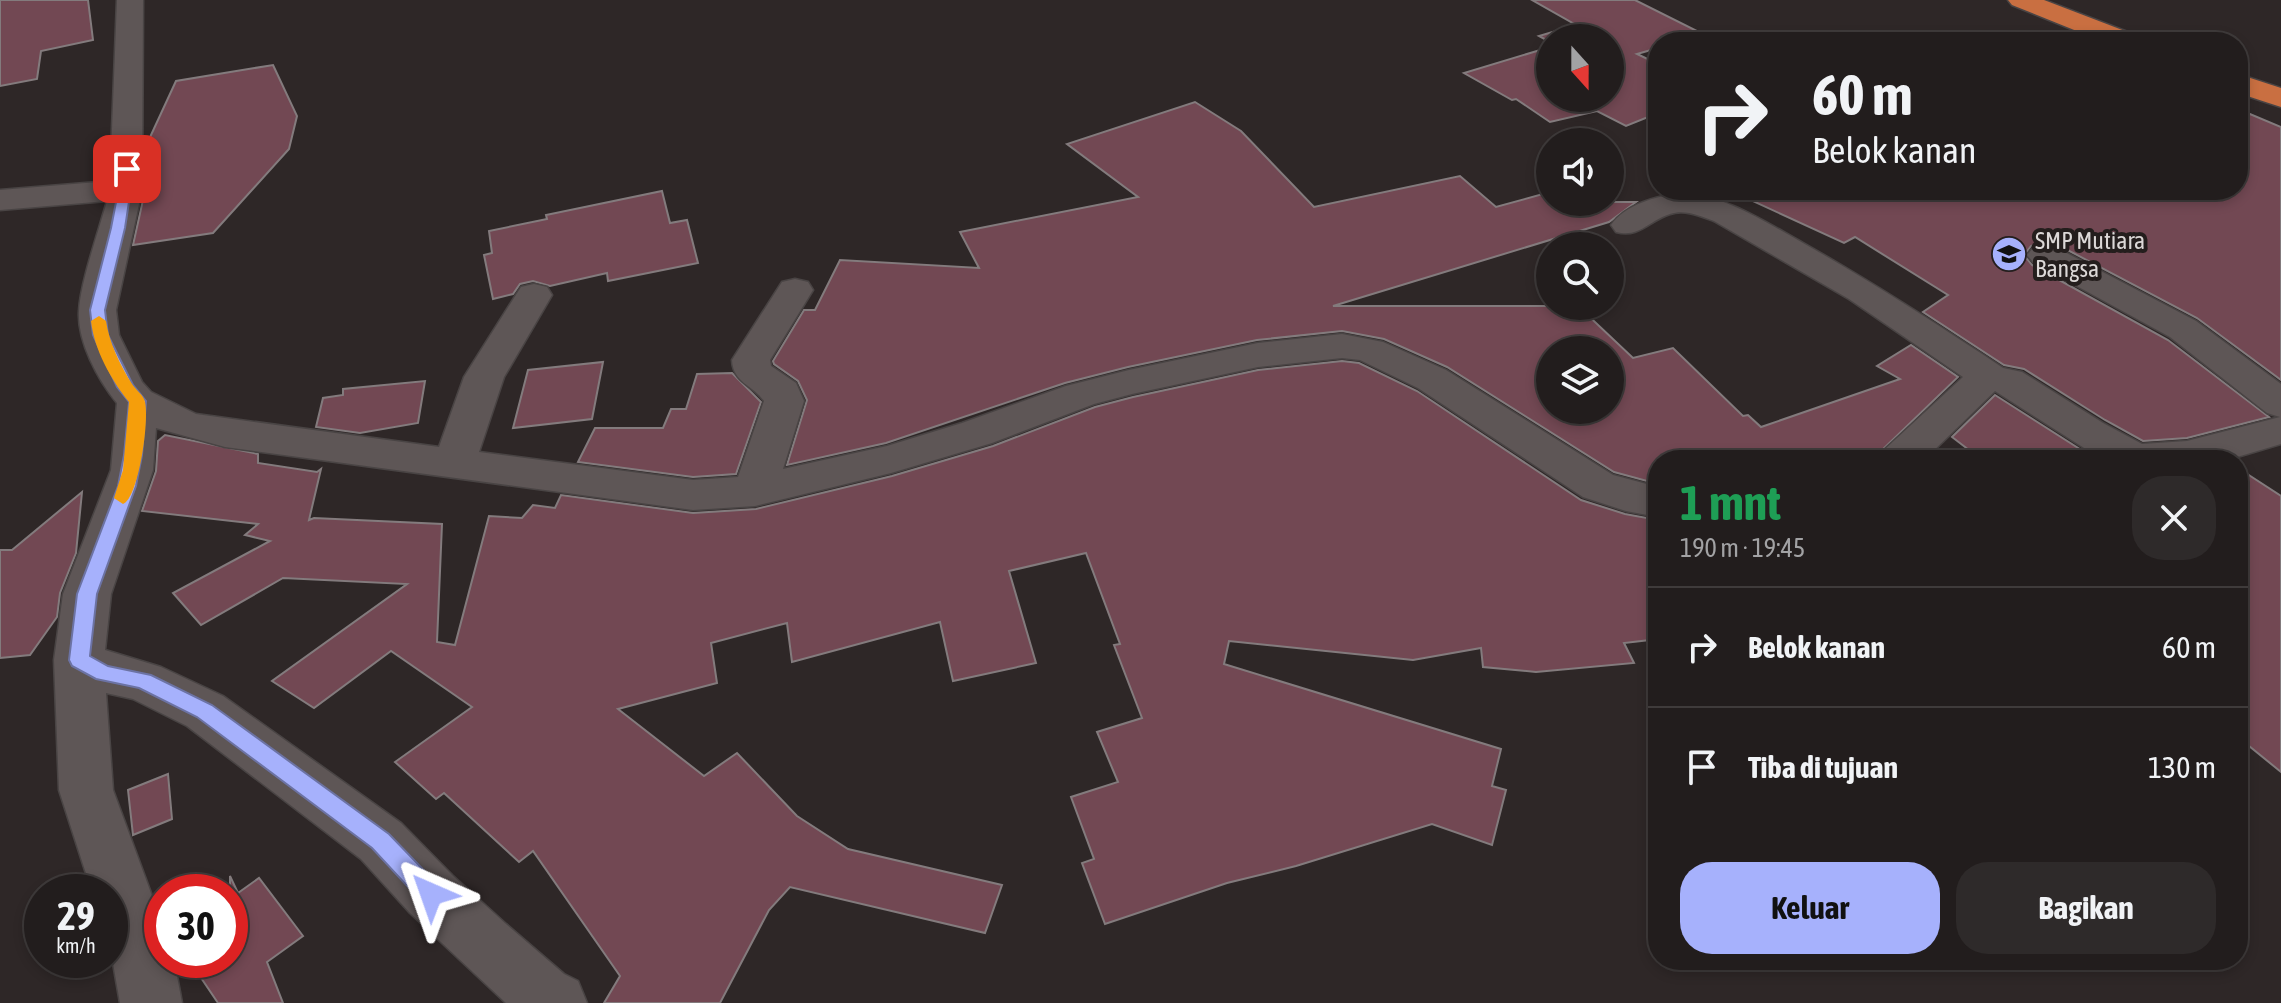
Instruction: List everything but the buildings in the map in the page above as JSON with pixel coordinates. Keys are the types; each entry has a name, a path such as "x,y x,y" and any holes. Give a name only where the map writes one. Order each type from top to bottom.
{"highway":[{"path":"2021,0 2103,32"},
{"path":"2248,86 2281,98"}],"street":[{"path":"130,0 126,190 97,310 100,335 125,387 137,401 187,425 225,433 693,495 755,491 940,445 1080,395 1129,382 1258,355 1342,346 1369,350 1432,379 1598,486 1648,500"},
{"path":"0,200 126,190"},
{"path":"1628,225 1659,206 1679,203 1700,204 1726,214 1862,291 1991,378 2018,386 2121,450"},
{"path":"2045,255 2183,329 2281,404"},
{"path":"755,491 784,401 782,392 752,371 751,360 795,290"},
{"path":"454,463 484,377 534,295"},
{"path":"1910,450 1982,381 1991,378"},
{"path":"137,401 132,470 87,594 79,660 86,790 143,954 151,1003"},
{"path":"2204,450 2281,430"},
{"path":"79,660 104,673 143,681 205,711 381,841 431,894 485,944 542,995 556,1003"}],"slow traffic":[{"path":"99,321 100,335 125,387 137,401 132,470 123,498"}],"place":[{"name":"SMP Mutiara Bangsa","path":"2009,254"}],"route":[{"path":"127,169 118,228 97,310 100,335 125,387 137,401 132,470 87,594 79,660 104,673 143,681 205,711 381,841 431,894"}]}
